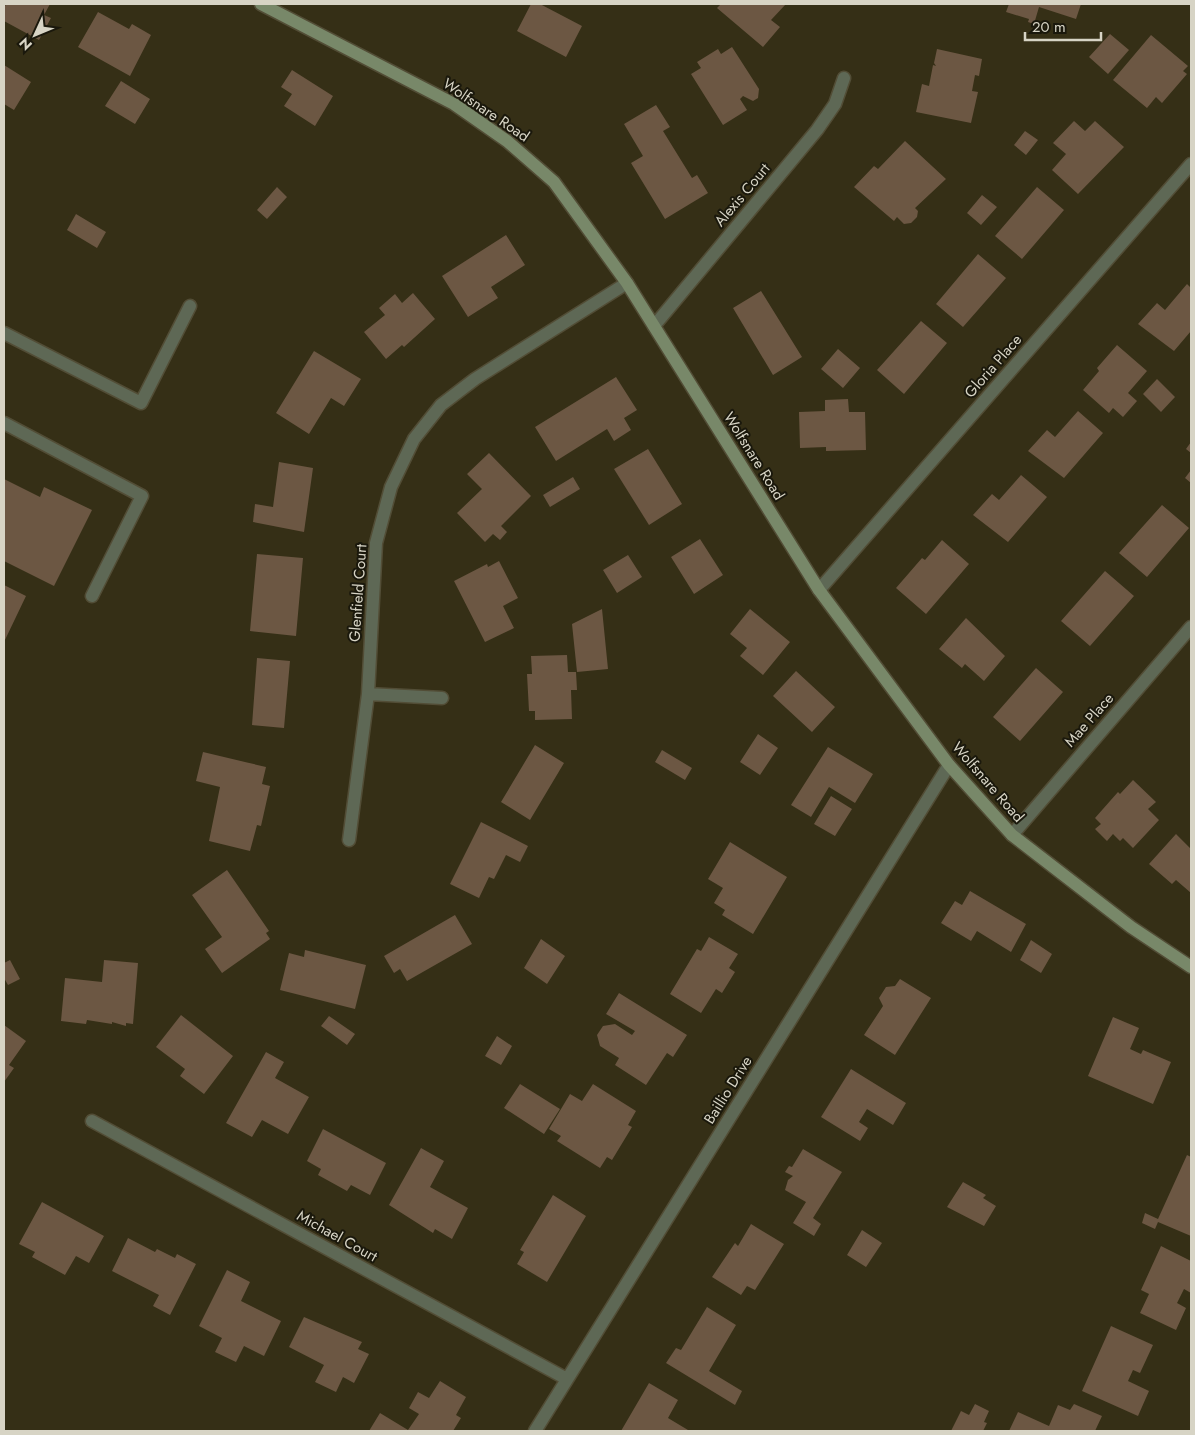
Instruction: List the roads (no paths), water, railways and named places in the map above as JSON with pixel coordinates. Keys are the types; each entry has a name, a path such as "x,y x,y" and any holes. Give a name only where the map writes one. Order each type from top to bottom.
{"street":[{"name":"Wolfsnare Road","path":"260,4 454,104 507,141 554,182 627,283 819,590 949,765 1012,835 1131,927 1191,967"},
{"name":"Alexis Court","path":"654,326 817,130 835,104 844,78"},
{"name":"Gloria Place","path":"819,590 1191,164"},
{"name":"Glenfield Court","path":"349,840 368,694 376,543 391,487 414,439 441,406 475,379 627,283"},
{"path":"4,333 141,403 190,306"},
{"path":"4,424 142,496 92,596"},
{"name":"Mae Place","path":"1012,835 1191,627"},
{"path":"368,694 442,698"},
{"name":"Baillio Drive","path":"535,1431 949,765"},
{"name":"Michael Court","path":"92,1121 567,1379"}]}
